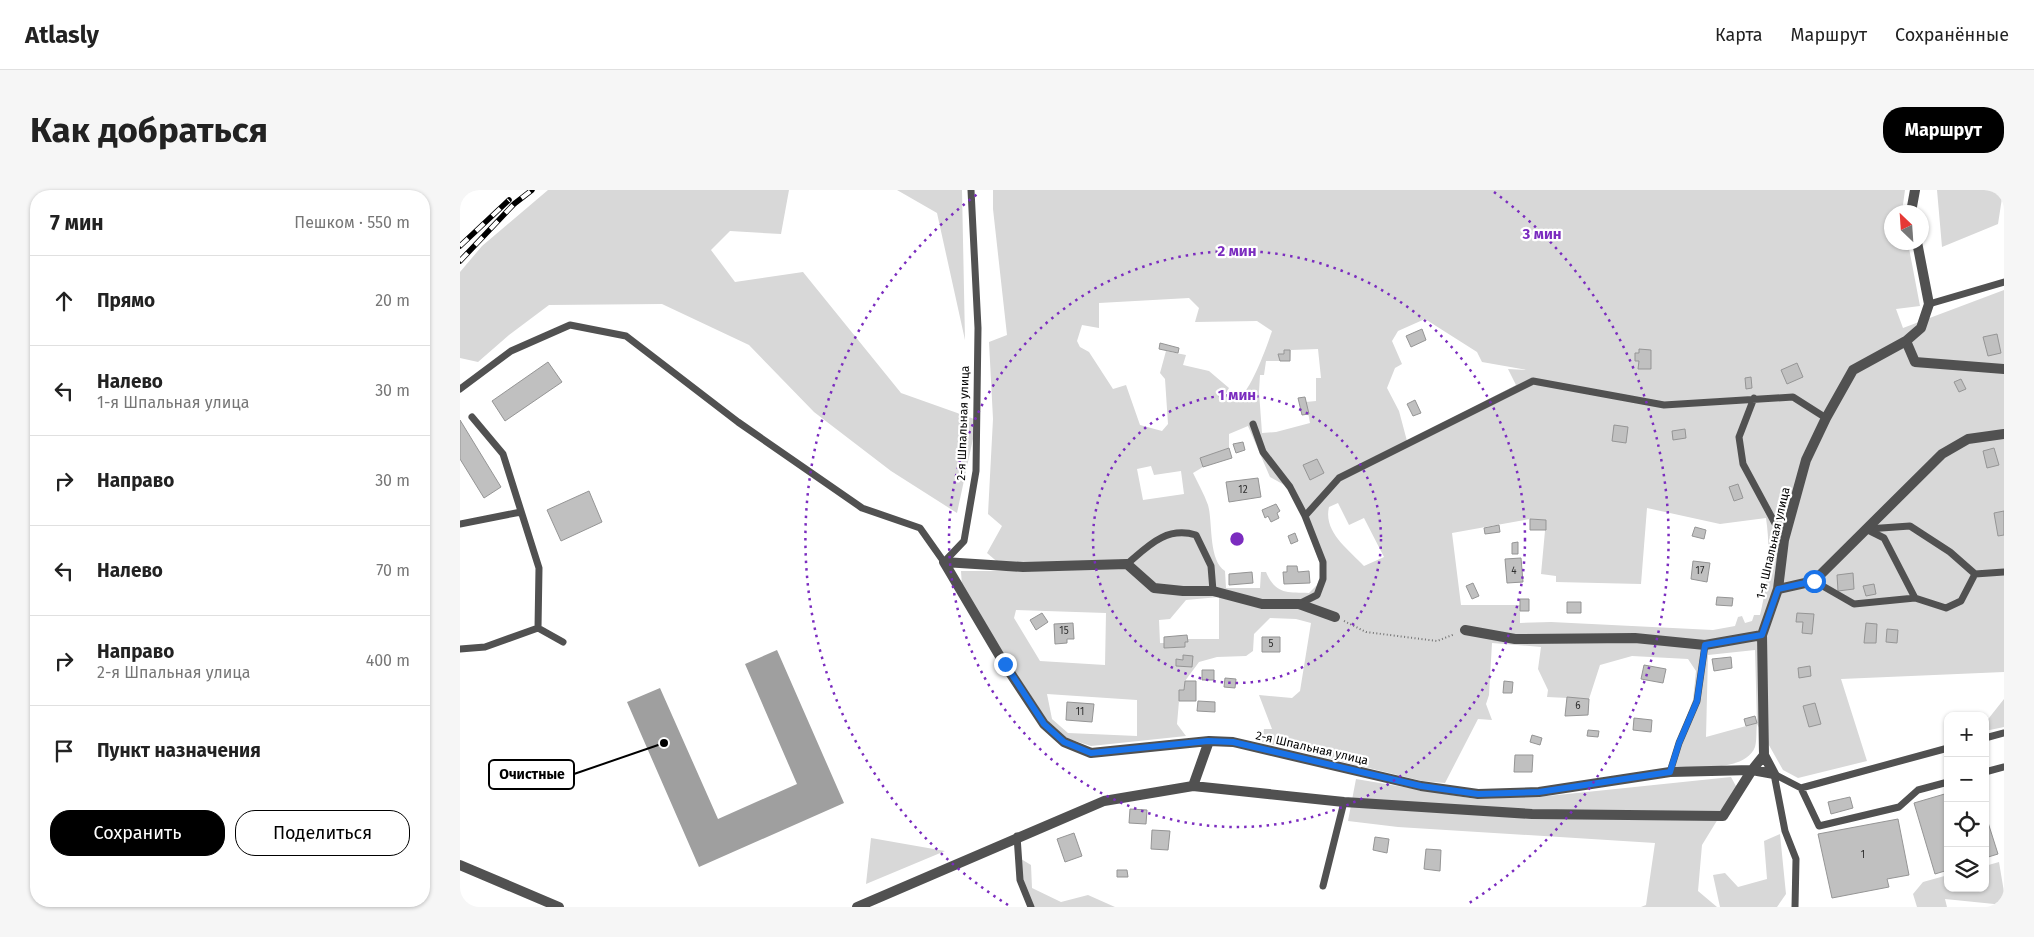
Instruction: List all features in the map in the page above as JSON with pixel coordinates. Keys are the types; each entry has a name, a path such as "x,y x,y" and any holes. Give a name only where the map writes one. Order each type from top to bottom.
{"street":[{"path":"1913,205 1915,190"},
{"path":"1919,250 1929,304"},
{"name":"1-я Шпальная улица","path":"1774,774 1764,755 1762,635 1778,589 1784,540 1806,460 1826,418 1853,370 1906,341 1921,328 1929,304"},
{"path":"1906,341 1915,362 2004,369"},
{"path":"1778,589 1814,581 1864,529 1942,454 1968,439 2004,434"},
{"path":"944,562 1023,566 1127,564 1154,588 1183,592 1213,590 1262,604 1299,604 1335,617"},
{"name":"2-я Шпальная улица","path":"944,562 1005,664 1044,724 1064,742 1091,753 1208,741 1233,742 1421,786 1478,794 1539,792 1670,772 1752,770 1774,774"},
{"path":"1465,630 1514,639 1635,638 1705,645 1762,635"},
{"path":"1193,786 1208,741"},
{"path":"857,907 1017,836 1104,801 1193,786 1344,802 1532,814 1723,816 1752,770 1764,755"},
{"path":"460,865 559,907"}],"lane":[{"name":"2-я Шпальная улица","path":"944,562 964,541 976,471 978,328 971,190"},
{"path":"1929,304 2004,282"},
{"path":"460,389 511,351 570,325 626,336 738,422 862,508 920,528 944,562"},
{"path":"1305,516 1339,478 1533,381 1664,405 1793,397 1826,418"},
{"path":"1754,398 1739,437 1743,464 1784,540"},
{"path":"472,417 503,454 539,568 538,628"},
{"path":"1252,424 1263,452 1290,487 1305,516 1323,562 1323,579 1317,595 1299,604"},
{"path":"460,524 521,512"},
{"path":"1864,529 1910,526 1950,552 1975,574 2004,572"},
{"path":"1864,529 1884,538 1915,598"},
{"path":"1127,564 1157,539 1184,531 1196,534 1211,566 1213,590"},
{"path":"1814,581 1854,604 1915,598 1946,608 1961,601 1975,574"},
{"path":"460,649 486,647 538,628 563,642"},
{"path":"1670,772 1679,743 1697,701 1705,645"},
{"path":"1989,737 2004,733"},
{"path":"1800,788 1944,749"},
{"path":"1989,771 2004,767"},
{"path":"1774,774 1800,788 1819,826 1899,807 1918,790 1944,783"},
{"path":"1774,774 1785,831 1796,859 1795,907"},
{"path":"1323,886 1344,802"},
{"path":"1017,836 1020,880 1030,907"}],"path":[{"path":"1335,617 1366,632 1437,641 1465,630"}],"shaded area":[{"path":"548,190 789,190 781,234 730,231 711,250 735,282 803,272 901,393 977,420 957,513 891,471 814,412 749,345 662,304 549,305 509,335 478,362 460,358 460,272 482,246"},
{"path":"897,190 962,190 965,340 937,213"},
{"path":"993,190 1905,190 1903,205 1884,205 1884,250 1909,250 1920,306 1896,309 1903,328 2004,290 2004,672 1841,679 1867,761 1798,778 1783,770 1757,724 1755,747 1749,755 1740,761 1716,767 1668,766 1693,700 1696,671 1688,659 1632,656 1600,665 1589,699 1547,697 1548,690 1538,669 1541,647 1492,643 1489,695 1486,704 1492,720 1478,719 1445,783 1422,781 1262,742 1264,729 1272,729 1259,695 1292,698 1300,691 1311,623 1296,619 1270,618 1254,634 1253,651 1246,656 1217,657 1199,662 1185,681 1184,690 1179,701 1177,724 1186,736 1091,746 1066,738 1048,721 962,587 961,571 1008,571 987,553 1002,526 988,514 993,419 989,342 1007,335 993,209","holes":["1189,298 1199,308 1195,322 1257,321 1272,331 1259,366 1245,392 1240,397 1232,400 1225,395 1229,388 1209,371 1183,365 1186,355 1166,351 1160,373 1165,379 1168,424 1162,431 1140,425 1126,385 1113,389 1089,352 1080,347 1077,341 1082,325 1099,328 1099,303","1425,319 1477,352 1482,362 1527,370 1508,369 1516,385 1407,441 1399,411 1387,388 1395,368 1402,364 1392,341 1398,331","1318,349 1321,378 1316,378 1316,401 1306,402 1310,423 1276,432 1262,433 1259,392 1260,375 1264,375 1266,361 1290,361 1291,350","1248,426 1270,477 1288,487 1303,517 1320,564 1320,577 1317,585 1309,593 1283,591 1274,585 1266,572 1261,572 1260,588 1226,588 1225,571 1220,566 1213,550 1208,505 1193,473 1203,467 1200,458 1229,448 1229,434","1151,466 1154,475 1181,471 1184,494 1143,500 1137,469","1338,503 1349,525 1364,518 1384,557 1364,566 1333,532 1328,516 1329,507","1647,508 1720,524 1766,518 1768,567 1760,615 1754,615 1752,621 1745,623 1742,616 1738,617 1735,626 1713,630 1551,622 1520,623 1520,605 1461,605 1452,533 1530,519 1546,520 1541,574 1556,576 1556,582 1641,584","1219,597 1219,639 1188,639 1184,647 1165,648 1164,643 1160,643 1159,620 1170,619 1186,600","1016,610 1106,613 1105,665 1040,661 1014,618","1755,650 1757,723 1706,737 1708,655","1047,694 1137,700 1137,736 1068,733 1052,719"]},
{"path":"1937,190 1999,190 2002,198 1998,224 1942,247"},
{"path":"777,650 844,803 699,867 627,702 660,688 718,819 797,784 745,664"},
{"path":"2004,699 2004,727 1989,730 1989,718"},
{"path":"1731,777 1737,788 1702,845 1698,891 1717,907 1641,907 1646,905 1655,843 1398,827 1348,821 1356,779 1475,799 1548,796"},
{"path":"1780,834 1786,894 1777,907 1720,907 1713,875 1725,873 1738,887 1767,879 1764,841"},
{"path":"871,838 945,851 866,884"},
{"path":"1021,859 1031,865 1032,888 1061,902 1088,895 1115,907 1033,907 1022,879"},
{"path":"1999,862 2004,892 2004,905 1945,899 1947,907 1917,907 1913,894 1923,882 1944,876 1944,892 1989,892 1989,865"}],"building":[{"path":"1422,329 1426,340 1411,347 1406,336"},
{"path":"1997,334 2001,353 1988,356 1983,337"},
{"path":"1160,343 1179,348 1178,353 1159,349"},
{"path":"1639,349 1651,350 1651,369 1638,369 1639,361 1635,361 1635,353 1639,353"},
{"path":"1284,350 1290,350 1290,361 1280,361 1278,354 1284,354"},
{"path":"548,362 562,382 505,421 492,401"},
{"path":"1797,363 1803,377 1787,384 1781,370"},
{"path":"1751,377 1752,388 1746,389 1745,378"},
{"path":"1961,379 1966,389 1959,392 1954,382"},
{"path":"1305,397 1309,414 1302,415 1298,398"},
{"path":"1415,400 1421,413 1413,416 1407,404"},
{"path":"460,420 501,487 484,498 460,459"},
{"path":"1614,425 1628,427 1626,443 1612,441"},
{"path":"1685,429 1686,438 1673,440 1672,431"},
{"path":"1243,442 1245,450 1236,453 1233,444"},
{"path":"1229,448 1232,458 1203,467 1200,458"},
{"path":"1994,448 1999,465 1987,468 1983,451"},
{"path":"1317,459 1324,473 1310,480 1303,465"},
{"path":"1258,478 1261,497 1229,502 1226,482"},
{"path":"1738,484 1743,498 1734,501 1729,487"},
{"path":"589,491 602,522 561,541 547,510"},
{"path":"1276,504 1280,511 1277,513 1279,518 1271,522 1268,516 1265,518 1262,510"},
{"path":"2004,511 2004,535 1998,536 1994,513"},
{"path":"1530,519 1546,520 1546,530 1530,530"},
{"path":"1499,525 1500,532 1485,534 1484,528"},
{"path":"1695,527 1706,530 1704,539 1692,536"},
{"path":"1295,533 1298,541 1291,544 1288,536"},
{"path":"1518,542 1518,554 1512,554 1512,543"},
{"path":"1521,558 1523,582 1507,583 1505,559"},
{"path":"1693,561 1710,563 1707,582 1691,579"},
{"path":"1287,566 1297,566 1298,572 1309,571 1310,583 1284,584 1283,572 1287,572"},
{"path":"1252,572 1253,583 1229,585 1229,574"},
{"path":"1853,573 1854,589 1838,591 1837,575"},
{"path":"1473,583 1479,596 1472,599 1466,586"},
{"path":"1874,584 1876,594 1866,596 1863,586"},
{"path":"1717,597 1733,598 1732,606 1716,605"},
{"path":"1520,599 1529,599 1529,611 1520,611"},
{"path":"1567,602 1581,602 1581,613 1567,613"},
{"path":"1042,613 1048,622 1036,630 1030,620"},
{"path":"1797,613 1814,614 1812,634 1802,633 1803,622 1796,622"},
{"path":"1073,623 1074,639 1067,639 1067,643 1055,644 1054,624"},
{"path":"1866,623 1877,624 1876,643 1864,643"},
{"path":"1887,629 1898,630 1897,643 1886,642"},
{"path":"1187,635 1188,642 1185,642 1185,647 1164,648 1164,637"},
{"path":"1262,637 1280,637 1280,652 1262,652"},
{"path":"1183,655 1193,656 1192,667 1176,666 1176,659 1183,660"},
{"path":"1731,657 1732,668 1714,671 1712,659"},
{"path":"1644,665 1666,669 1663,683 1641,679"},
{"path":"1810,666 1811,676 1799,678 1798,668"},
{"path":"1202,670 1214,670 1214,680 1202,680"},
{"path":"1225,678 1236,679 1235,688 1224,687"},
{"path":"1185,681 1196,681 1196,701 1179,701 1179,690 1184,690"},
{"path":"1504,681 1513,682 1512,693 1503,693"},
{"path":"1567,697 1589,699 1588,715 1565,716"},
{"path":"1198,701 1215,702 1215,712 1197,711"},
{"path":"1067,702 1094,704 1092,722 1066,720"},
{"path":"1815,703 1821,724 1809,727 1803,706"},
{"path":"1755,716 1757,723 1746,726 1744,719"},
{"path":"1634,718 1652,720 1651,732 1633,730"},
{"path":"1588,730 1599,731 1598,737 1587,736"},
{"path":"1532,735 1542,738 1540,745 1530,742"},
{"path":"1515,755 1533,755 1532,772 1514,772"},
{"path":"1944,794 1944,871 1935,874 1914,803"},
{"path":"1850,797 1853,808 1831,814 1828,802"},
{"path":"1130,809 1147,810 1146,824 1129,823"},
{"path":"1898,819 1909,875 1887,879 1889,887 1832,898 1818,834"},
{"path":"1989,826 1998,854 1989,857"},
{"path":"1152,830 1170,831 1168,850 1151,849"},
{"path":"1074,833 1082,856 1065,862 1057,839"},
{"path":"1375,837 1389,839 1387,853 1373,850"},
{"path":"1426,849 1441,850 1440,871 1424,869"},
{"path":"1117,870 1127,870 1128,877 1117,877"}],"railway":[{"path":"460,261 514,204 532,190"},
{"path":"460,246 509,200"}],"place":[{"name":"Очистные","path":"664,743"}],"route":[{"path":"1005,664 1044,724 1064,742 1091,753 1208,741 1233,742 1421,786 1478,794 1539,792 1670,772 1679,743 1697,701 1705,645 1762,635 1778,589 1814,581"}]}
